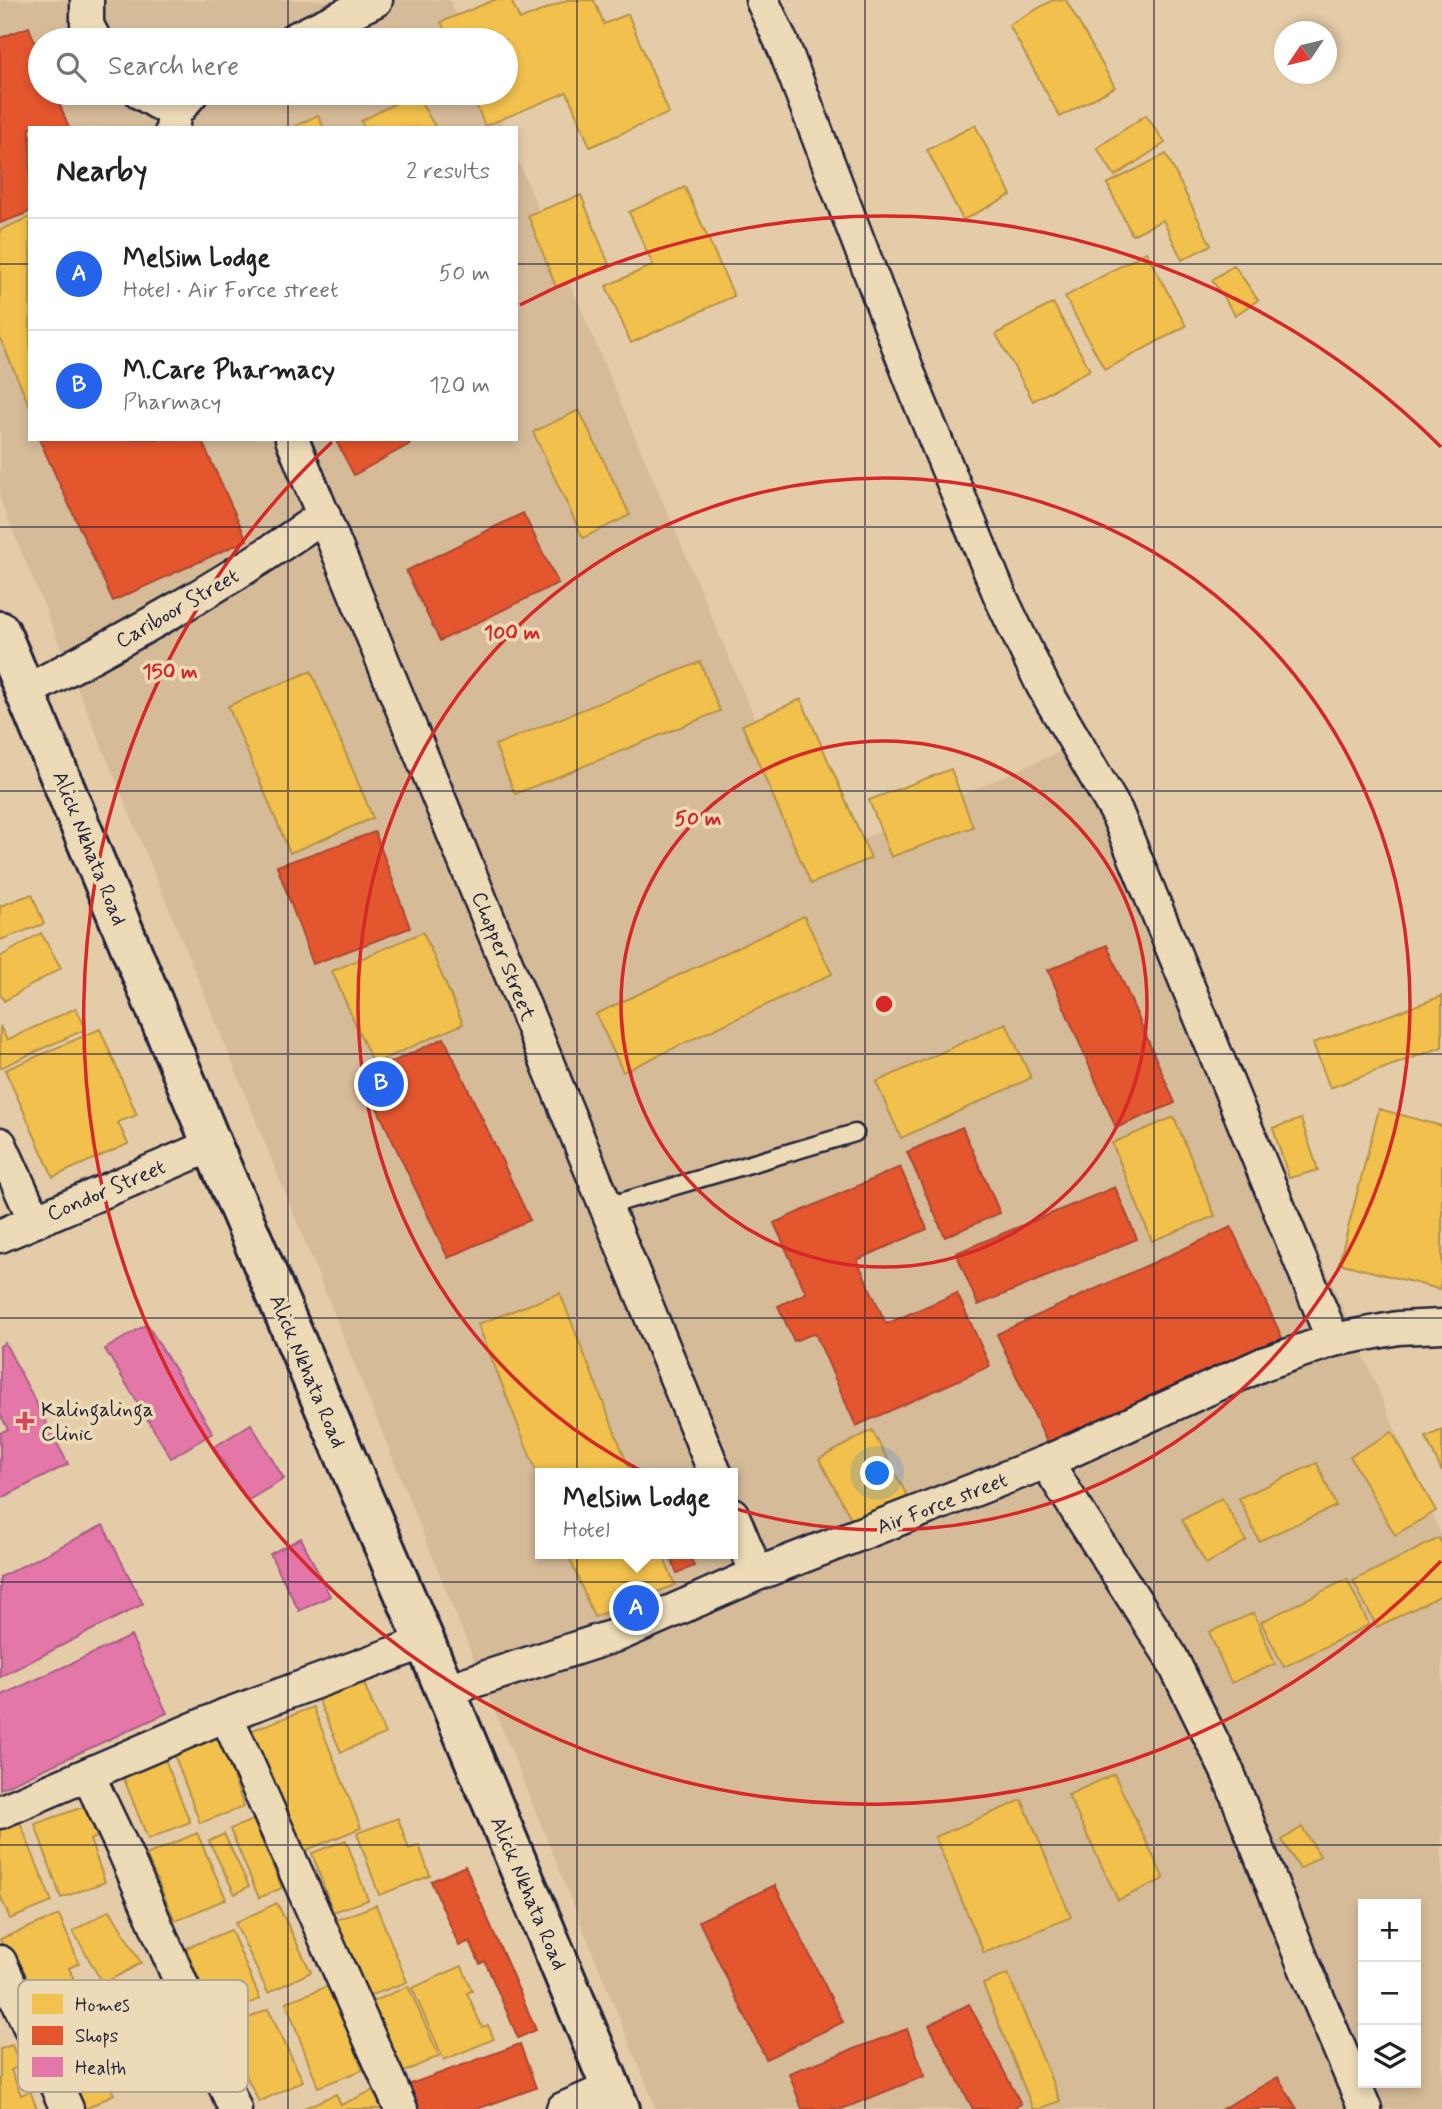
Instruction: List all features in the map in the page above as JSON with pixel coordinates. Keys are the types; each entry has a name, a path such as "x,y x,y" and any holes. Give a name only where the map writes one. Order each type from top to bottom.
{"main road":[{"name":"Alick Nkhata Road","path":"0,631 212,1145 425,1642 443,1691 615,2099"}],"street":[{"path":"87,0 89,28"},
{"path":"318,28 376,0"},
{"path":"762,0 790,63 919,400 1001,598 1043,686 1116,811 1333,1340"},
{"name":"Chopper Street","path":"293,441 713,1468"},
{"name":"Cariboor Street","path":"25,692 197,599 265,558 324,515"},
{"path":"0,1144 35,1221"},
{"name":"Condor Street","path":"0,1236 212,1145"},
{"name":"Air Force street","path":"443,1691 620,1634 757,1574 1046,1462 1262,1364 1333,1340 1398,1328 1442,1326"},
{"path":"1046,1462 1170,1655 1228,1773 1304,1965 1365,2109"},
{"path":"738,1528 757,1574"},
{"path":"0,1812 226,1715 425,1642"},
{"path":"226,1715 280,1830 401,2109"},
{"path":"88,1775 179,1980"},
{"path":"0,1962 18,2001"},
{"path":"59,2092 67,2109"},
{"path":"228,2092 235,2109"},
{"path":"563,2109 615,2099"}],"lane":[{"path":"604,1207 855,1133"}],"shaded area":[{"path":"0,0 450,0 462,28 28,28 28,105 494,105 503,126 28,126 28,441 518,441 518,161 815,860 1095,736 1442,1537 1442,2109 656,2109 226,1047 0,500"}],"building: Homes":[{"path":"494,0 511,0 520,20 567,0 594,0 604,24 628,14 669,113 590,147 567,92 485,126 476,105 518,105 518,28 444,28 441,22"},
{"path":"1053,0 1066,0 1115,87 1060,117 1009,25"},
{"path":"392,105 422,105 435,126 363,126 361,121"},
{"path":"318,115 323,126 295,126"},
{"path":"1146,115 1165,143 1115,176 1097,148"},
{"path":"975,125 1011,195 963,220 927,150"},
{"path":"1166,154 1211,245 1182,260 1163,220 1132,235 1107,184"},
{"path":"685,187 734,296 631,343 606,286 653,265 629,212"},
{"path":"581,195 610,267 556,287 528,215"},
{"path":"28,218 28,402 0,338 0,230"},
{"path":"1146,252 1186,326 1105,370 1065,297"},
{"path":"1234,265 1258,300 1235,315 1212,280"},
{"path":"1053,303 1090,370 1033,401 996,334"},
{"path":"579,410 630,515 583,538 533,432"},
{"path":"700,662 720,711 515,794 495,745"},
{"path":"311,671 373,818 290,853 228,706"},
{"path":"801,699 871,858 811,884 742,725"},
{"path":"951,769 973,827 891,857 869,800"},
{"path":"32,894 44,924 0,940 0,906"},
{"path":"804,916 832,974 623,1072 596,1014"},
{"path":"423,932 463,1024 373,1064 332,971"},
{"path":"41,933 61,968 4,1001 0,993 0,957"},
{"path":"1442,996 1442,1047 1330,1088 1313,1043"},
{"path":"76,1008 86,1029 0,1068 0,1026 7,1040"},
{"path":"1006,1023 1031,1078 901,1138 876,1082"},
{"path":"100,1029 137,1115 118,1122 128,1144 53,1177 5,1070"},
{"path":"1379,1109 1442,1126 1442,1277 1439,1289 1339,1263"},
{"path":"1174,1117 1215,1216 1152,1241 1112,1143"},
{"path":"1301,1119 1318,1170 1289,1178 1273,1128"},
{"path":"560,1293 629,1468 535,1468 478,1324"},
{"path":"872,1430 909,1499 856,1528 819,1459"},
{"path":"1442,1430 1442,1472 1426,1437"},
{"path":"1392,1432 1436,1511 1395,1535 1350,1456"},
{"path":"1317,1463 1336,1506 1259,1541 1239,1498"},
{"path":"1222,1498 1246,1541 1206,1564 1182,1520"},
{"path":"1439,1538 1442,1544 1442,1595 1377,1627 1353,1581"},
{"path":"570,1559 664,1559 675,1585 594,1617"},
{"path":"1347,1579 1369,1625 1284,1667 1261,1622"},
{"path":"1254,1613 1275,1664 1231,1683 1209,1632"},
{"path":"362,1679 385,1734 341,1752 317,1697"},
{"path":"313,1707 361,1828 299,1853 250,1731"},
{"path":"216,1730 244,1807 200,1823 171,1746"},
{"path":"162,1752 190,1822 148,1839 120,1769"},
{"path":"1114,1774 1164,1879 1118,1900 1068,1795"},
{"path":"1022,1800 1071,1917 984,1953 935,1837"},
{"path":"86,1806 97,1837 90,1840 105,1882 61,1898 35,1824"},
{"path":"398,1818 409,1849 419,1845 430,1876 379,1895 357,1833"},
{"path":"19,1820 52,1902 10,1919 0,1895 0,1827"},
{"path":"253,1820 282,1888 259,1898 230,1829"},
{"path":"1302,1827 1320,1856 1300,1869 1282,1840"},
{"path":"197,1833 226,1899 175,1921 146,1855"},
{"path":"224,1834 249,1886 235,1894 209,1841"},
{"path":"346,1840 368,1900 333,1912 312,1853"},
{"path":"277,1903 311,1972 268,1993 235,1923"},
{"path":"376,1905 407,1982 358,2000 328,1923"},
{"path":"110,1910 141,1963 110,1980 101,1980 73,1931"},
{"path":"59,1915 79,1963 69,1968 74,1980 18,1980 18,1982 0,1939"},
{"path":"231,1930 260,1999 248,2004 248,1980 199,1980 186,1948"},
{"path":"462,1966 472,1991 467,1993 482,2027 488,2025 494,2039 444,2060 412,1988"},
{"path":"1008,1974 1060,2101 1039,2109 1033,2109 983,1984"},
{"path":"331,1985 363,2070 318,2087 286,2002"},
{"path":"408,1986 439,2056 391,2078 359,2008"},
{"path":"268,2009 303,2081 259,2102 248,2079 248,2019"},
{"path":"12,2045 18,2067 11,2070 18,2092 21,2095 30,2092 37,2109 0,2109 0,2049"},
{"path":"380,2087 390,2109 302,2109 336,2094 341,2105"},
{"path":"69,2092 114,2094 86,2109 78,2109"}],"building: Shops":[{"path":"29,27 28,105 60,105 68,126 28,126 28,213 0,223 0,38"},
{"path":"40,441 202,441 247,540 113,601"},
{"path":"336,441 408,441 410,444 354,475"},
{"path":"523,513 558,583 440,641 406,571"},
{"path":"375,832 410,928 313,964 277,866"},
{"path":"1107,945 1175,1103 1116,1128 1048,970"},
{"path":"444,1038 530,1220 448,1258 362,1076"},
{"path":"962,1127 1000,1213 945,1237 907,1152"},
{"path":"900,1167 927,1229 857,1260 886,1324 957,1293 990,1366 856,1426 815,1333 794,1341 778,1306 806,1293 774,1223"},
{"path":"1115,1187 1137,1239 978,1305 956,1253"},
{"path":"1231,1227 1284,1342 1050,1449 997,1334"},
{"path":"671,1559 691,1559 694,1566 677,1573"},
{"path":"465,1866 536,2030 518,2038 485,1961 480,1964 470,1941 459,1946 431,1881"},
{"path":"775,1885 843,2022 766,2059 699,1921"},
{"path":"969,2004 1021,2104 1012,2109 973,2109 929,2025"},
{"path":"907,2029 925,2076 842,2109 802,2109 789,2073"},
{"path":"520,2044 536,2088 477,2109 407,2109 399,2088"},
{"path":"1278,2077 1297,2109 1222,2109"}],"building: Health":[{"path":"147,1324 213,1433 171,1458 105,1349"},
{"name":"Kalingalinga Clinic","path":"5,1343 68,1464 0,1499 0,1433 8,1429 0,1414 0,1346"},
{"path":"251,1424 284,1479 247,1501 214,1447"},
{"path":"103,1525 143,1604 0,1677 0,1577"},
{"path":"301,1538 330,1596 299,1611 270,1554"},
{"path":"131,1636 167,1713 0,1789 0,1696"}],"place":[{"name":"M.Care Pharmacy","path":"381,1084"},
{"name":"Kalingalinga Clinic","path":"25,1421"},
{"name":"Melsim Lodge","path":"636,1608"}]}
